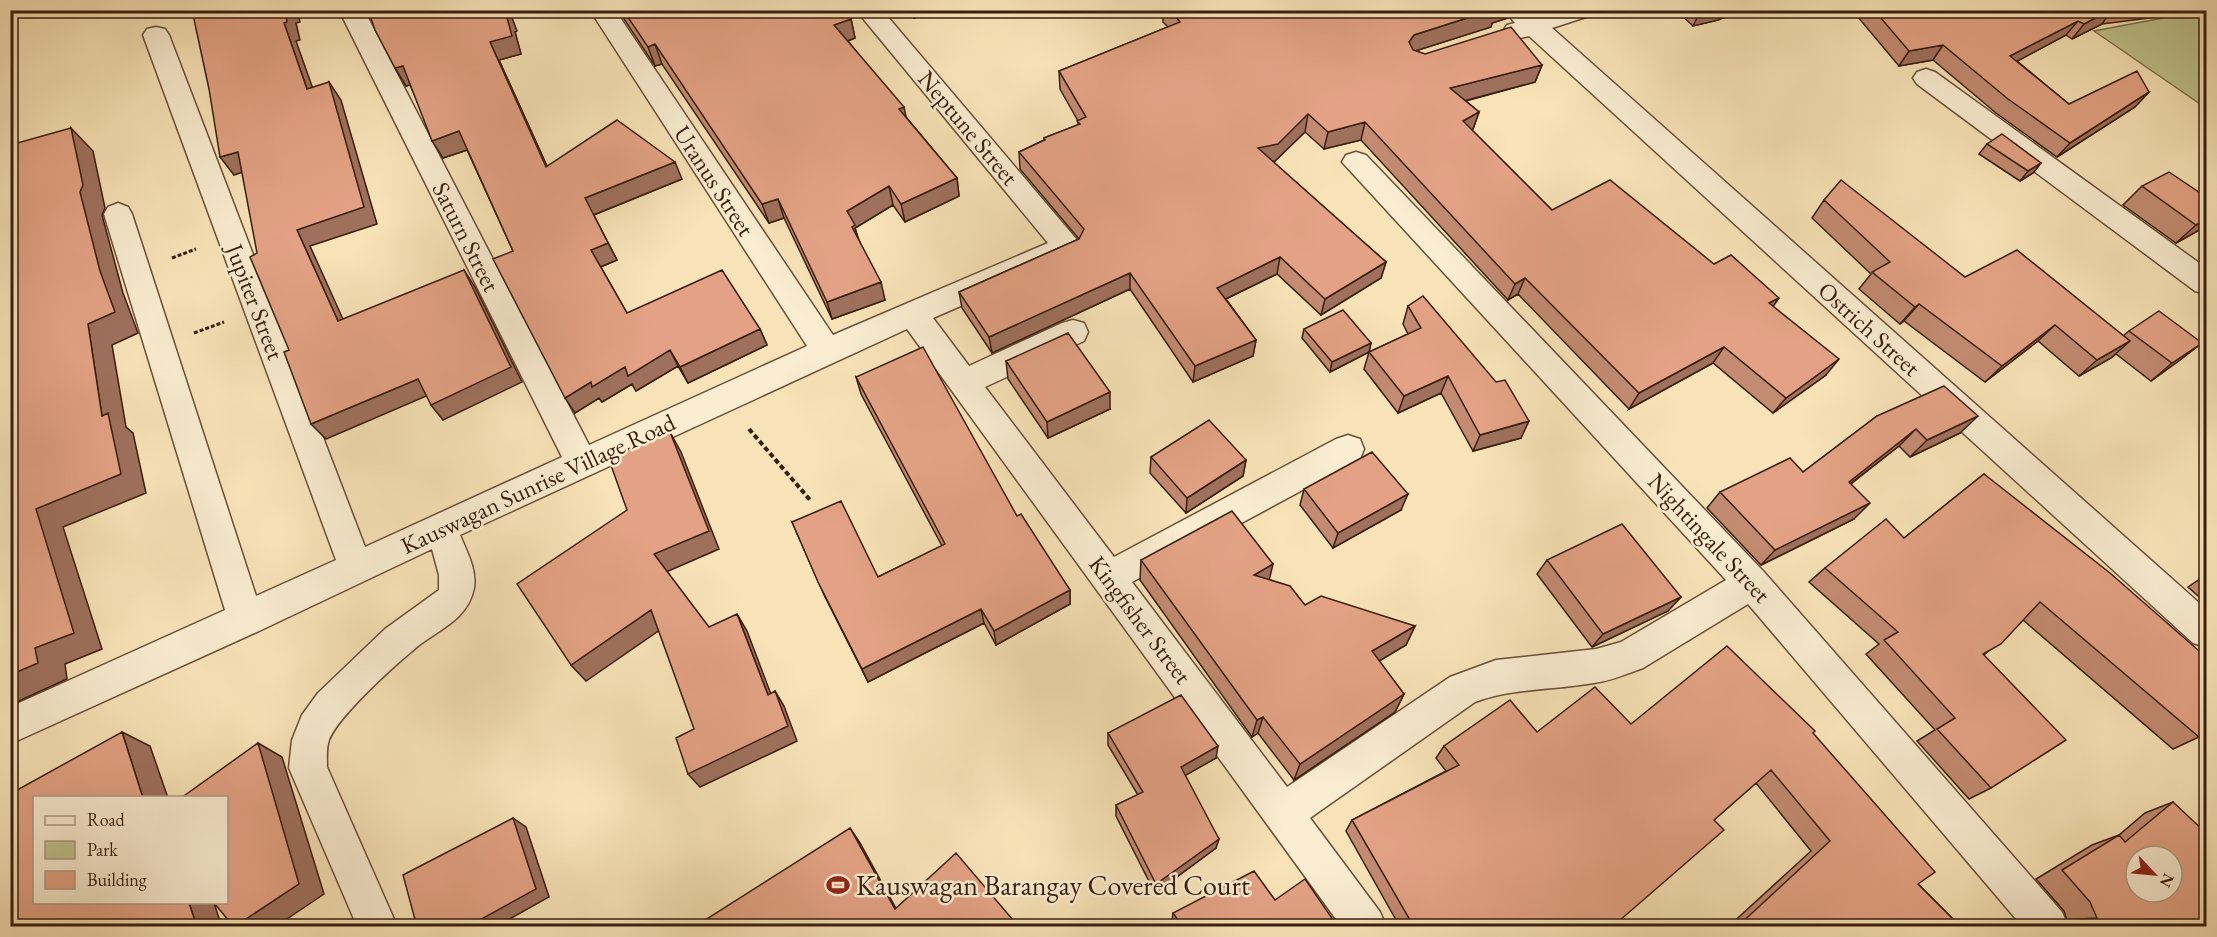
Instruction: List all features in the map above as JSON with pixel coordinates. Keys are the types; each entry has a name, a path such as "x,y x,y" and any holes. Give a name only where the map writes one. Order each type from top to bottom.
{"street":[{"name":"Saturn Street","path":"351,10 582,464"},
{"name":"Uranus Street","path":"602,10 827,351"},
{"name":"Neptune Street","path":"868,10 1068,247"},
{"path":"1498,37 1524,18 1580,10"},
{"name":"Ostrich Street","path":"1524,18 2206,631"},
{"name":"Jupiter Street","path":"156,35 356,568"},
{"path":"1926,78 2206,283"},
{"name":"Nightingale Street","path":"1356,162 1752,583 2048,927"},
{"path":"118,214 246,620"},
{"name":"Kauswagan Sunrise Village Road","path":"10,726 246,620 827,351 1068,247"},
{"name":"Kingfisher Street","path":"913,314 1366,927"},
{"path":"964,382 1073,332"},
{"path":"1108,578 1348,449"},
{"path":"377,927 308,768 306,754 316,727 342,693 382,653 413,628 439,612 454,598 456,569 441,530"},
{"path":"1283,813 1463,689 1496,677 1596,666 1630,656 1752,583"}],"path":[{"path":"136,271 230,237"},
{"path":"160,347 257,308"},
{"path":"723,399 811,501"}],"green space":[{"path":"2206,11 2206,108 2094,31"}],"building":[{"path":"192,10 285,10 287,22 284,23 307,89 329,82 364,207 297,230 338,321 464,270 511,367 431,405 418,379 311,424 284,352 289,350 250,257 257,253 238,152 220,157 209,89"},
{"path":"368,10 507,10 512,36 490,42 546,167 617,120 675,162 585,198 608,243 591,250 627,313 722,270 760,329 680,367 670,350 628,376 625,367 592,387 591,382 565,398 493,259 513,251 459,131 432,141 403,66 395,68 375,30"},
{"path":"623,10 845,10 851,19 834,25 904,107 899,109 957,178 901,204 889,186 847,211 855,225 852,227 881,282 827,302 778,199 762,204 655,44 648,47"},
{"path":"1170,10 1492,10 1414,35 1409,42 1413,50 1425,54 1511,27 1542,65 1450,88 1479,112 1463,121 1552,210 1610,180 1714,264 1731,255 1779,298 1769,303 1839,359 1786,398 1724,347 1639,393 1525,278 1515,284 1365,122 1328,132 1308,114 1278,144 1258,148 1386,262 1325,299 1280,257 1217,288 1256,340 1195,366 1130,273 989,337 959,292 1079,239 1084,229 1019,152 1045,140 1044,138 1080,124 1077,121 1086,117 1059,71 1180,22"},
{"path":"1874,10 2111,10 2084,24 2078,21 2010,56 2069,104 2137,71 2149,92 2070,143 2008,99 1943,45 1909,51"},
{"path":"71,128 83,185 80,192 100,271 115,312 88,324 102,416 108,413 121,474 36,509 74,633 35,648 38,663 10,675 10,145"},
{"path":"2002,134 2041,163 2028,171 1987,144"},
{"path":"2169,172 2206,197 2206,219 2196,225 2142,186"},
{"path":"1841,180 1965,277 2017,250 2130,341 2097,360 2055,325 2002,366 1919,304 1915,307 1872,272 1890,262 1824,200"},
{"path":"1423,296 1496,382 1505,380 1529,421 1480,435 1448,376 1404,396 1369,352 1421,328 1408,306"},
{"path":"1343,310 1371,343 1332,362 1304,329"},
{"path":"2159,311 2202,343 2172,363 2129,331"},
{"path":"1068,333 1110,392 1047,422 1006,361"},
{"path":"923,347 1017,516 1021,514 1070,590 994,631 981,609 862,669 818,582 792,522 841,501 878,577 945,544 856,377"},
{"path":"1944,386 1978,416 1927,440 1916,429 1849,482 1870,503 1775,550 1720,492 1790,458 1803,472 1877,416"},
{"path":"1209,420 1246,460 1187,498 1151,457"},
{"path":"670,432 709,531 654,554 709,627 737,614 768,695 775,691 788,726 688,774 676,738 694,729 651,610 571,665 517,584 627,510 608,457"},
{"path":"1372,452 1408,494 1338,533 1304,489"},
{"path":"1984,474 2110,573 2206,657 2206,731 2199,737 2040,602 2001,644 1983,654 2066,740 1991,788 1937,729 1955,718 1884,640 1898,632 1825,568 1886,519 1904,538"},
{"path":"1232,511 1273,564 1254,575 1290,586 1305,605 1321,596 1415,626 1372,651 1404,694 1300,764 1263,717 1257,720 1141,560"},
{"path":"1622,524 1681,597 1603,634 1547,560"},
{"path":"1727,646 1815,731 1813,733 1935,872 1918,884 1961,927 1737,927 1830,841 1771,770 1714,820 1724,830 1612,927 1414,927 1352,820 1459,765 1444,746 1510,700 1537,732 1595,687 1631,724"},
{"path":"1181,695 1218,746 1181,767 1219,839 1156,884 1116,805 1143,792 1108,733"},
{"path":"122,732 142,796 33,796 33,904 189,904 197,927 10,927 10,794"},
{"path":"258,743 299,884 234,927 215,904 228,904 228,796 184,796"},
{"path":"2173,802 2206,833 2206,927 2055,927 2063,920 2097,918 2090,902 2062,870 2119,835 2125,842"},
{"path":"513,818 536,889 467,927 417,927 403,875"},
{"path":"850,828 895,909 956,853 1019,927 694,927"},
{"path":"1254,871 1275,900 1305,879 1338,927 1183,927 1173,913"}],"place":[{"name":"Kauswagan Barangay Covered Court","path":"838,885"}]}
